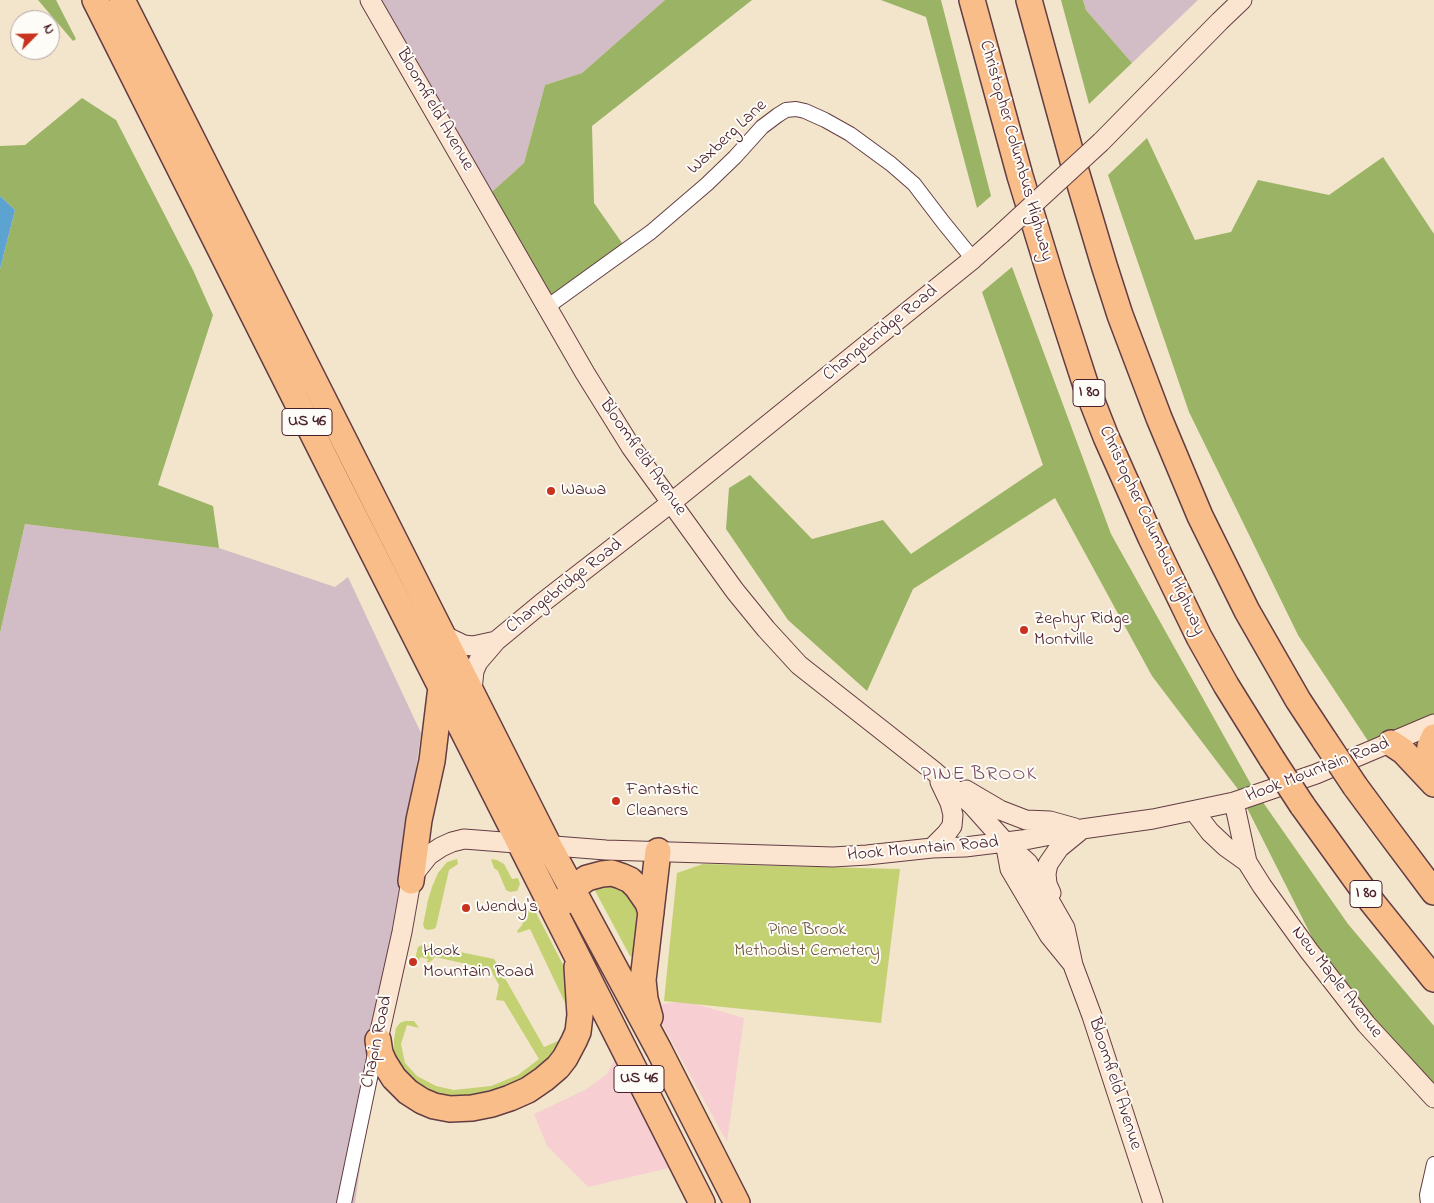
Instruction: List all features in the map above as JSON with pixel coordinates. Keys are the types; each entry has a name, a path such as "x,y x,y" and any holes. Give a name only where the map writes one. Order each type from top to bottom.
{"highway":[{"name":"US 46","path":"95,0 702,1203"},
{"name":"US 46","path":"122,0 472,690 549,846 659,1050 737,1203"},
{"name":"Christopher Columbus Highway","path":"972,0 1049,273 1086,386 1106,438 1151,538 1191,621 1226,685 1272,760 1302,806 1372,902 1434,979"},
{"path":"1028,0 1072,161 1120,315 1159,418 1200,516 1243,603 1325,741 1355,786 1434,892"},
{"path":"411,881 419,820 432,761 442,687"},
{"path":"1434,737 1430,746 1429,765 1434,784"},
{"path":"1391,743 1403,751 1434,784"},
{"path":"658,851 643,980 659,1050"},
{"path":"556,914 573,888 587,878 612,873 630,880 637,887 648,903 651,913"},
{"path":"378,1040 380,1053 394,1078 408,1092 428,1104 443,1108 472,1108 510,1098 528,1090 558,1067 574,1041 578,1032 580,1015 576,955"}],"main road":[{"name":"Bloomfield Avenue","path":"370,0 585,373 631,447 742,598 798,665 935,772 972,805 1005,842 1028,863 1065,928 1073,965 1092,1016 1153,1203"},
{"name":"Changebridge Road","path":"472,690 472,680 476,666 496,641 672,502 973,259 1101,142 1242,0"},
{"name":"Changebridge Road","path":"444,635 464,645 473,646 496,641"},
{"name":"Hook Mountain Road","path":"411,881 429,855 441,846 464,839 606,850 834,857 932,848 965,847 1030,839 1153,819 1234,802 1316,774 1434,724"},
{"path":"935,772 1000,810 1026,820 1050,822 1082,830"},
{"path":"932,848 952,826 953,815 950,803 935,772"},
{"name":"New Maple Avenue","path":"1234,802 1246,862"},
{"name":"New Maple Avenue","path":"1194,811 1210,832 1246,862 1309,951 1366,1024 1434,1098"},
{"path":"1061,920 1047,884 1048,864 1059,848 1082,830"},
{"name":"Bloomfield Avenue","path":"1005,842 1010,868 1049,935 1073,965"},
{"name":"Chapin Road","path":"378,1040 402,932 411,881"}],"street":[{"name":"Waxberg Lane","path":"547,307 651,232 707,184 762,127 786,110 796,109 805,111 825,120 850,134 891,164 914,184 973,259"},
{"name":"Chapin Road","path":"344,1203 378,1040"},
{"path":"1428,1203 1427,1195 1434,1164"}],"shaded area":[{"path":"370,0 665,0 582,73 545,85 524,163 485,198"},
{"path":"1083,0 1198,0 1132,63 1086,10"},
{"path":"25,524 219,548 335,587 348,577 421,733 355,1203 0,1203 0,633"},
{"path":"685,1001 744,1018 727,1142 662,1024 656,1005"},
{"path":"615,1059 669,1168 588,1187 547,1146 534,1114 585,1090 607,1074"}],"green space":[{"path":"38,0 56,0 76,39 73,41 60,26 60,10 47,10"},
{"path":"665,0 752,0 592,126 594,203 629,253 548,310 485,198 524,163 545,85 582,73"},
{"path":"881,0 941,0 991,196 977,208 926,17"},
{"path":"1061,0 1083,0 1086,10 1132,63 1089,104"},
{"path":"82,98 116,120 193,270 213,315 158,485 213,506 219,548 25,524 0,633 0,269 15,210 0,196 0,146 25,145"},
{"path":"1147,138 1195,240 1231,232 1258,180 1329,195 1383,157 1434,234 1434,727 1374,750 1298,635 1189,412 1108,175"},
{"path":"1012,267 1111,534 1253,788 1348,924 1434,1026 1434,1091 1340,993 1237,788 1152,676 1055,498 913,589 867,691 788,620 726,529 729,488 750,475 812,539 883,520 911,554 1043,465 982,292"},
{"path":"457,859 458,864 449,870 436,927 434,929 425,929 423,925 428,900 438,873 447,862"},
{"path":"491,859 504,864 512,879 518,878 520,884 517,891 510,892 506,890"},
{"name":"Pine Brook Methodist Cemetery","path":"703,864 900,869 881,1023 664,1001 677,873"},
{"path":"618,884 641,908 635,957 630,956 593,887"},
{"path":"531,903 572,982 570,1033 542,1069 481,1099 433,1096 401,1074 394,1053 396,1028 400,1023 414,1021 419,1028 407,1025 401,1044 405,1063 417,1076 436,1086 454,1090 491,1086 518,1075 539,1059 504,1001 496,1000 499,985 490,969 435,957 430,962 427,962 428,959 420,957 419,961 415,959 418,947 422,945 494,959 544,1047 558,1041 563,1034 568,1009 530,929 518,933 517,931 522,925"}],"water":[{"path":"0,196 15,210 0,269"}],"place":[{"name":"Wawa","path":"551,491"},
{"name":"Zephyr Ridge Montville","path":"1024,630"},
{"name":"Fantastic Cleaners","path":"616,801"},
{"name":"Wendy's","path":"466,908"},
{"name":"Hook Mountain Road","path":"413,962"}],"district":[{"name":"PINE BROOK","path":"979,776"}]}
